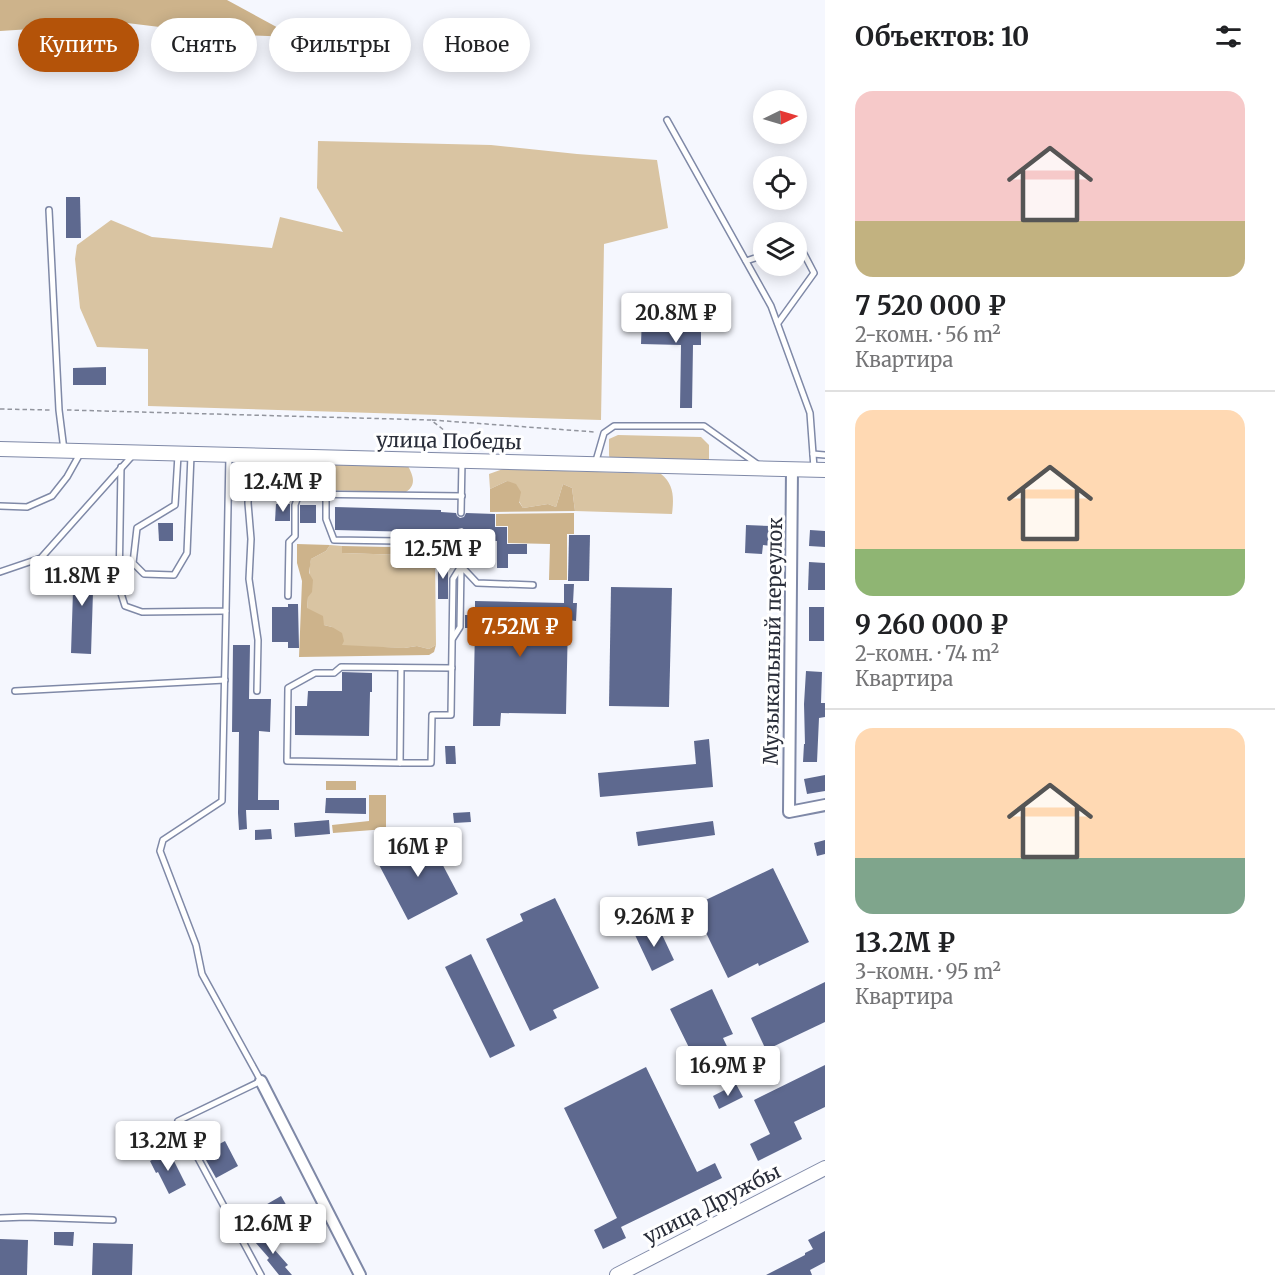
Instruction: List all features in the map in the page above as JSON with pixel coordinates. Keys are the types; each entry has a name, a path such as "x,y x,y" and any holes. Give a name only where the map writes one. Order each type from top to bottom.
{"main road":[{"name":"улица Победы","path":"0,449 820,469"},
{"name":"улица Дружбы","path":"617,1275 825,1168"}],"street":[{"name":"Музыкальный переулок","path":"792,469 789,812 825,805"},
{"path":"261,1081 360,1275"}],"lane":[{"path":"667,120 771,306 810,413 813,454 820,469"},
{"path":"49,210 59,410 64,450"},
{"path":"778,323 814,273 807,258"},
{"path":"746,261 753,259"},
{"path":"596,464 604,432 614,426 704,426 764,468"},
{"path":"0,507 27,507 52,496 67,477 82,451"},
{"path":"0,572 41,558 135,452"},
{"path":"185,453 187,553 174,575 144,574 133,563 136,528 175,505 185,453"},
{"path":"229,454 222,801 163,840 160,851 196,945 201,974 261,1081 178,1121 261,1275"},
{"path":"813,454 825,455"},
{"path":"250,455 249,579 258,639 257,691"},
{"path":"288,596 289,542 295,536 295,505 299,494 300,456"},
{"path":"458,460 462,496 461,513"},
{"path":"121,467 119,587 125,606 142,612 226,611"},
{"path":"299,494 462,496"},
{"path":"326,494 326,519 334,540 461,542"},
{"path":"452,668 341,667 334,673 315,673 288,688 287,761 431,763 432,715 451,715 452,668 452,639 460,627 461,533"},
{"path":"461,566 477,583 533,585"},
{"path":"400,763 401,668"},
{"path":"15,691 225,680"},
{"path":"0,1218 26,1216 113,1221"}],"path":[{"path":"0,409 431,420 604,432"},
{"path":"431,420 454,438 458,460"}],"shaded area":[{"path":"0,0 227,0 269,23 269,36 257,36 257,18 151,18 151,26 139,24 139,18 18,18 18,30 0,31"},
{"path":"318,141 491,145 657,160 668,228 604,244 601,420 148,406 148,349 97,347 80,308 75,259 77,245 111,220 152,237 272,248 280,217 343,232 317,188"},
{"path":"618,435 701,437 709,445 709,466 612,470 609,439"},
{"path":"307,462 407,464 413,482 406,492 318,490 307,482"},
{"path":"503,469 661,474 668,482 672,492 672,514 575,511 572,488 563,484 556,507 548,504 523,508 507,481 490,489 489,474"},
{"path":"507,481 516,484 521,492 519,502 523,508 548,504 556,507 563,484 572,488 575,511 490,512 490,489"},
{"path":"574,513 574,534 567,534 567,580 549,580 550,544 508,543 508,526 496,526 496,514"},
{"path":"297,544 330,545 326,551 311,559 309,573 313,580 307,608 323,616 324,625 342,633 344,641 342,645 404,648 417,646 429,649 436,645 434,652 429,655 299,657 302,581 297,563"},
{"path":"330,545 342,546 342,553 435,556 436,645 429,649 417,646 404,648 342,646 332,627 324,625 307,609 311,559 326,551"},
{"path":"342,546 435,548 435,556 342,553"},
{"path":"326,781 356,781 356,790 326,790"},
{"path":"369,795 386,795 386,829 333,833 332,825 369,821"}],"building":[{"path":"66,197 80,197 81,238 66,238"},
{"path":"642,315 701,316 701,345 693,345 692,408 680,408 681,345 641,344"},
{"path":"106,367 106,385 73,385 73,368"},
{"path":"276,504 290,504 290,521 275,521"},
{"path":"300,505 316,505 316,523 300,523"},
{"path":"335,507 441,510 441,512 456,513 460,518 466,513 495,514 495,527 507,527 507,544 527,544 527,554 508,554 508,568 497,568 497,541 473,540 473,534 466,533 462,528 456,533 335,530"},
{"path":"158,523 173,523 173,541 159,541"},
{"path":"746,525 771,526 771,546 763,545 762,554 745,553"},
{"path":"810,530 825,531 825,547 809,546"},
{"path":"569,535 590,535 589,581 568,581"},
{"path":"74,560 94,561 91,654 71,653"},
{"path":"438,560 448,560 448,599 438,599"},
{"path":"809,562 825,563 825,590 808,590"},
{"path":"564,584 574,584 573,603 577,603 576,621 568,620 566,714 501,713 500,726 473,726 475,628 465,628 465,615 475,615 475,601 564,603"},
{"path":"611,587 672,588 669,707 609,706"},
{"path":"288,604 298,604 299,648 288,648 288,642 272,642 272,607 288,607"},
{"path":"809,607 824,607 824,641 809,641"},
{"path":"233,645 250,645 249,699 271,699 270,732 259,731 258,800 279,800 279,810 246,810 247,829 239,830 239,732 232,732"},
{"path":"806,671 822,672 821,703 825,703 825,717 819,718 817,762 803,762"},
{"path":"342,672 372,673 369,736 295,735 295,706 307,706 308,691 342,691"},
{"path":"709,739 713,787 600,797 598,773 696,764 694,741"},
{"path":"445,746 455,746 456,764 446,764"},
{"path":"825,775 825,791 807,794 804,779"},
{"path":"326,798 366,798 366,814 325,813"},
{"path":"470,812 471,822 454,823 453,813"},
{"path":"329,820 330,834 295,837 294,823"},
{"path":"713,821 715,835 638,846 636,832"},
{"path":"271,829 272,839 255,840 255,830"},
{"path":"427,835 458,894 408,920 377,861"},
{"path":"825,840 825,854 817,856 814,843"},
{"path":"773,868 809,942 728,978 693,906"},
{"path":"555,898 599,988 553,1010 557,1018 530,1031 486,939 523,921 520,914"},
{"path":"657,924 674,960 652,971 635,935"},
{"path":"471,954 515,1046 490,1058 445,967"},
{"path":"825,982 825,1022 766,1050 751,1018"},
{"path":"712,989 733,1034 723,1038 734,1061 703,1076 670,1009"},
{"path":"825,1065 825,1107 794,1122 802,1139 758,1161 750,1144 770,1134 754,1100"},
{"path":"646,1067 697,1172 715,1163 722,1178 621,1227 626,1238 603,1249 594,1230 617,1218 564,1108"},
{"path":"736,1084 743,1097 719,1109 713,1096"},
{"path":"225,1141 238,1166 216,1178 202,1153"},
{"path":"169,1151 186,1185 169,1194 150,1161"},
{"path":"281,1196 288,1208 269,1219 262,1207"},
{"path":"825,1231 825,1262 810,1270 812,1275 766,1275 805,1255 813,1249 808,1240"},
{"path":"54,1232 74,1232 73,1246 54,1245"},
{"path":"266,1232 277,1245 273,1248 288,1265 285,1267 292,1275 279,1275 267,1260 269,1258 255,1242"},
{"path":"0,1239 28,1240 27,1275 0,1275"},
{"path":"93,1243 133,1244 132,1275 92,1275"}]}
